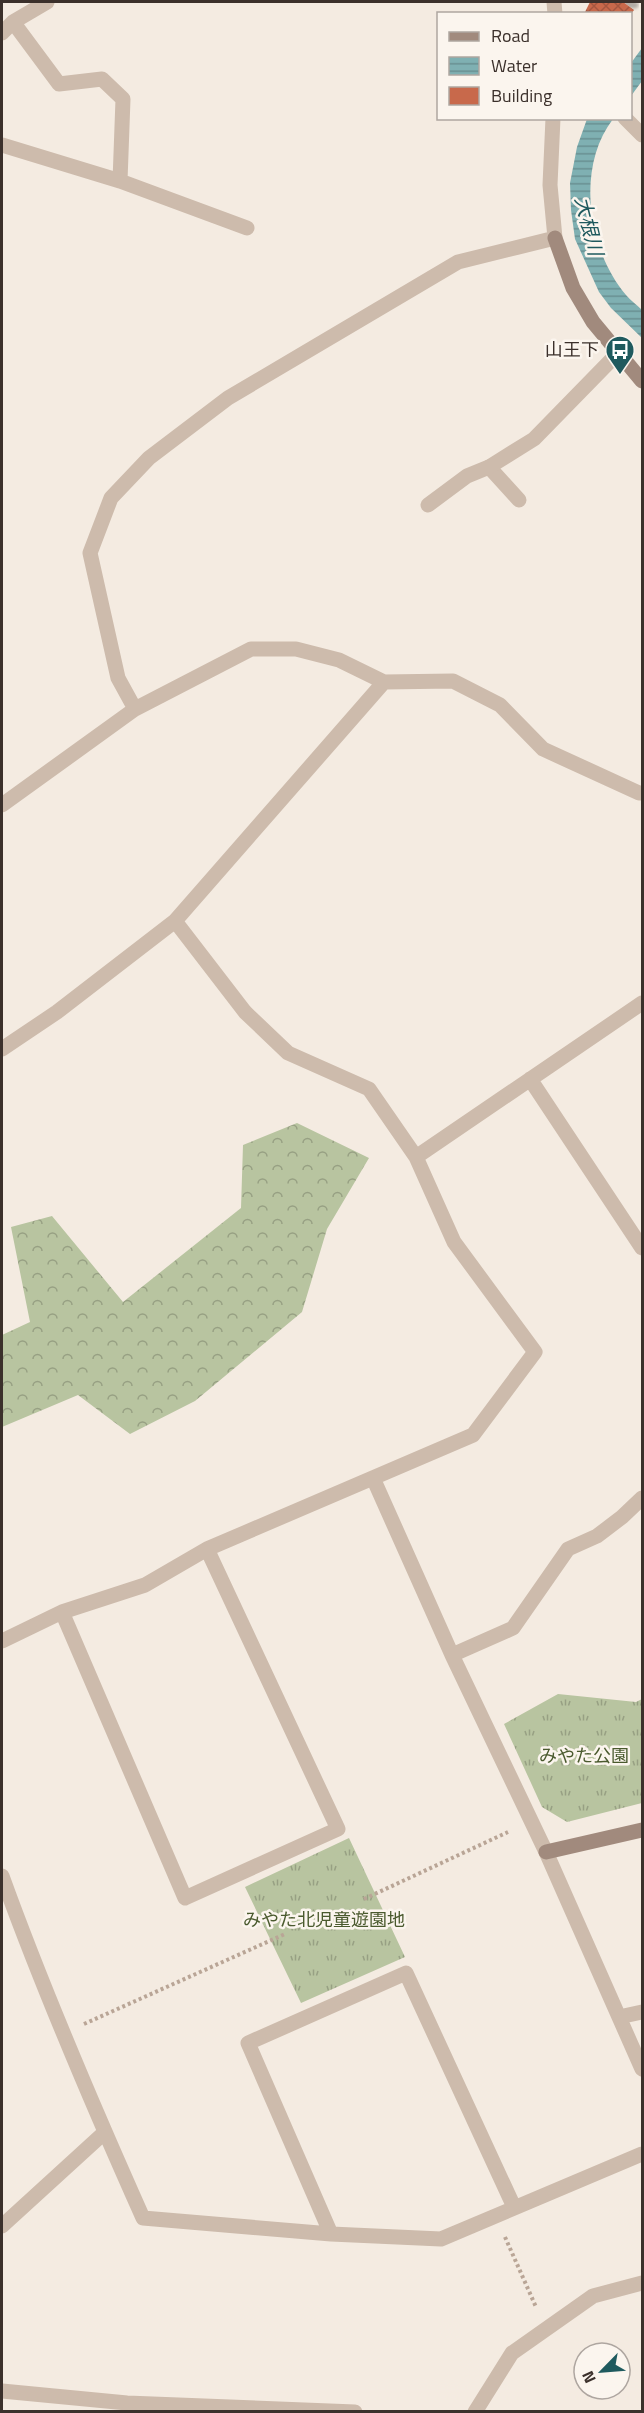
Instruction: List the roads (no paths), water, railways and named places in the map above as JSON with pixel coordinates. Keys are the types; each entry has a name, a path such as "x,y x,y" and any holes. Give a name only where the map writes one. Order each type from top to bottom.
{"street":[{"path":"2,33 14,22 47,2"},
{"path":"14,22 59,84 102,78 123,99 120,181"},
{"path":"553,120 550,186 555,238 573,288 593,322 642,381"},
{"path":"627,120 642,135"},
{"path":"2,145 120,181 247,228"},
{"path":"135,709 118,678 90,553 111,498 149,458 228,398 458,261 555,238"},
{"path":"428,505 467,476 489,467 534,439 618,353"},
{"path":"489,467 519,500"},
{"path":"2,805 135,709 250,650 296,649 339,660 384,682 453,681 500,705 543,749 642,793"},
{"path":"2,1049 57,1012 175,921 384,682"},
{"path":"2,1641 62,1612 145,1586 207,1550 473,1435 535,1352 454,1242 416,1157 369,1089 288,1053 245,1012 175,921"},
{"path":"416,1157 642,1003"},
{"path":"530,1079 642,1248"},
{"path":"373,1478 452,1655 546,1852 642,2069"},
{"path":"452,1655 513,1628 568,1549 597,1536 642,1498"},
{"path":"62,1612 185,1898 338,1829 207,1550"},
{"path":"546,1852 642,1830"},
{"path":"2,1876 23,1934 143,2218 331,2234 441,2239 642,2154"},
{"path":"331,2234 248,2043 406,1973 514,2207"},
{"path":"619,2017 642,2012"},
{"path":"2,2226 105,2132"},
{"path":"475,2412 512,2353 593,2296 642,2283"},
{"path":"2,2391 129,2407 355,2412"}],"water":[{"path":"642,48 642,81 632,95 632,62"},
{"name":"大根川","path":"587,120 612,120 601,138 594,160 591,208 602,255 626,295 642,310 642,338 611,308 599,292 575,239 570,183 577,147"}],"place":[{"name":"山王下","path":"620,376"}],"park label":[{"name":"みやた公園","path":"584,1756"},
{"name":"みやた北児童遊園地","path":"324,1920"}]}
